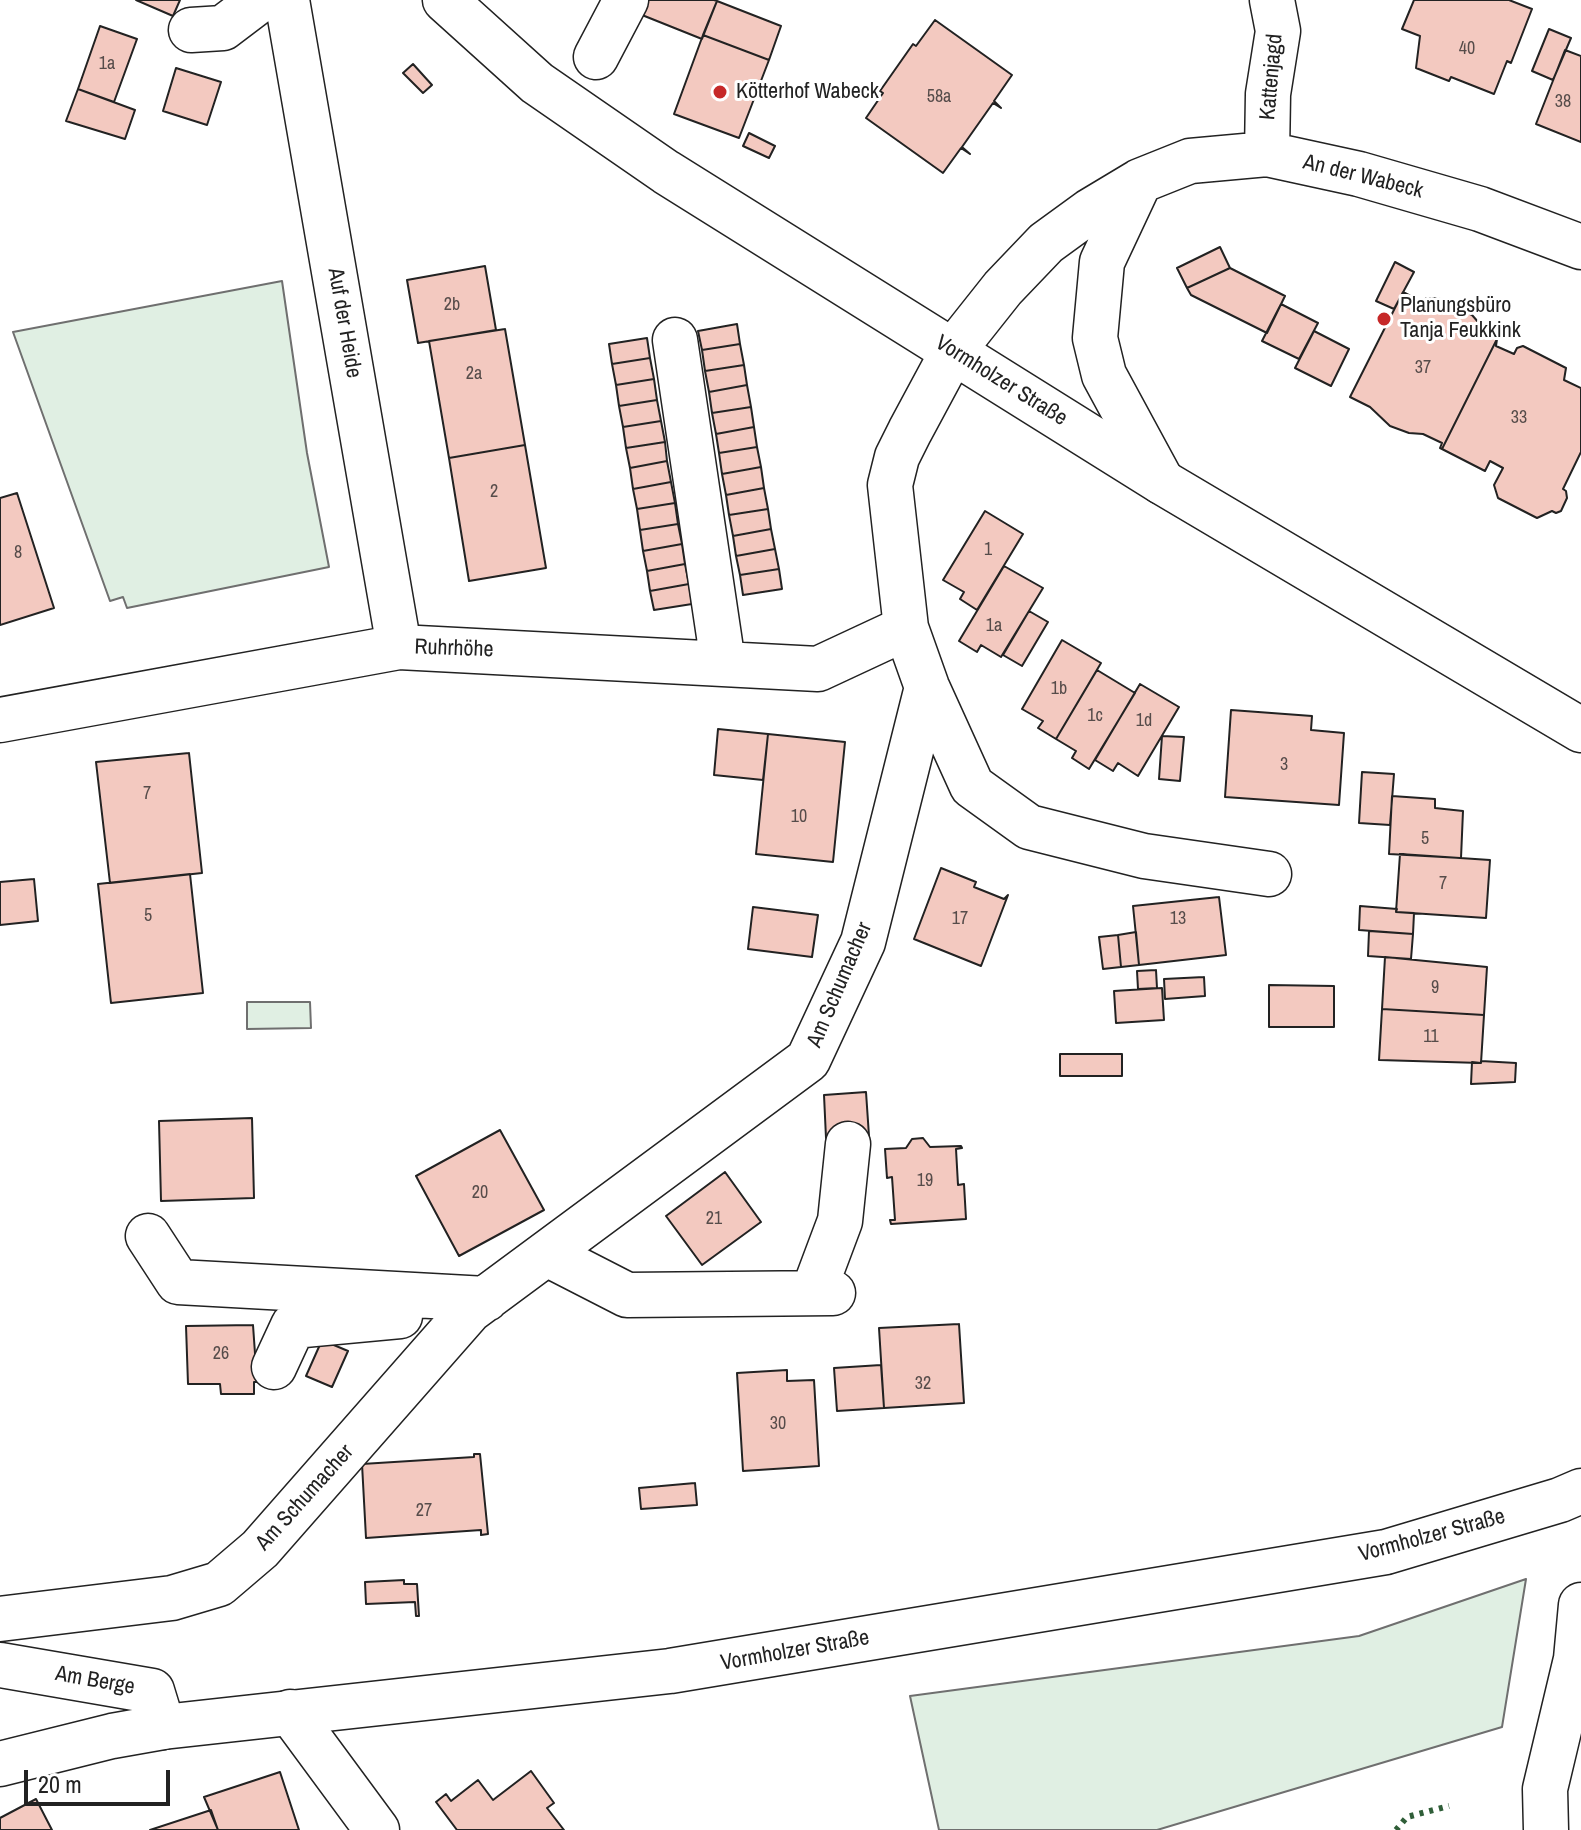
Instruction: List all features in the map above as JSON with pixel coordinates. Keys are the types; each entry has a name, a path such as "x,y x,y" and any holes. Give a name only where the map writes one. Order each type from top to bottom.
{"street":[{"path":"191,30 223,28 260,0"},
{"name":"Auf der Heide","path":"287,0 399,647"},
{"name":"Vormholzer Straße","path":"445,0 537,83 666,172 1162,482 1581,730"},
{"path":"596,57 626,0"},
{"name":"Kattenjagd","path":"1267,154 1268,94 1278,31 1272,0"},
{"name":"An der Wabeck","path":"953,351 1003,288 1046,243 1090,211 1140,181 1190,161 1267,154 1359,174 1480,209 1581,247"},
{"path":"1140,181 1102,262 1095,338 1104,375 1162,482"},
{"path":"675,340 723,663"},
{"path":"953,351 903,444 890,485 906,628 927,687 972,786 1029,827 1144,856 1269,874"},
{"name":"Ruhrhöhe","path":"0,720 399,647 818,669 906,628"},
{"name":"Am Schumacher","path":"0,1619 172,1598 219,1584 260,1549 478,1304 808,1060 863,942 927,687"},
{"path":"547,1254 627,1295 823,1293 840,1221 848,1144"},
{"path":"148,1236 178,1282 478,1304"},
{"path":"274,1367 293,1326 478,1304"},
{"name":"Vormholzer Straße","path":"0,1764 112,1736 163,1727 670,1671 1386,1552 1581,1491"},
{"path":"1546,1830 1545,1789 1578,1664 1581,1605"},
{"name":"Am Berge","path":"0,1665 152,1691 163,1727"},
{"path":"290,1712 377,1830"}],"green space":[{"path":"282,281 307,453 329,567 127,608 123,597 110,601 13,332"},
{"path":"247,1002 310,1002 311,1028 247,1029"},
{"path":"1526,1579 1502,1727 1157,1830 939,1830 910,1696 1359,1636"}],"building":[{"path":"136,0 180,0 173,16"},
{"path":"647,0 717,1 702,39 642,15"},
{"path":"1414,0 1509,0 1532,9 1511,63 1507,61 1494,94 1451,77 1449,81 1416,68 1420,36 1402,29"},
{"path":"717,1 781,26 769,60 703,35"},
{"path":"935,20 1012,75 994,101 1001,108 993,103 962,147 970,154 961,148 943,173 866,118 883,93 880,91 913,44 916,46"},
{"path":"100,26 137,39 114,102 78,89"},
{"path":"1549,29 1571,38 1553,80 1532,71"},
{"name":"Kötterhof Wabeck","path":"703,35 769,60 739,138 674,114"},
{"path":"1565,50 1581,56 1581,142 1536,124"},
{"path":"413,64 432,85 423,93 403,73"},
{"path":"176,68 221,82 207,125 163,111"},
{"path":"78,89 135,110 125,139 66,121"},
{"path":"749,133 775,146 769,158 743,146"},
{"path":"1220,247 1230,268 1187,288 1177,268"},
{"path":"1395,262 1414,272 1394,309 1376,301"},
{"path":"485,266 496,330 418,343 407,280"},
{"path":"1230,268 1285,296 1267,333 1191,295 1187,288"},
{"path":"1403,292 1424,303 1426,298 1438,298 1472,315 1479,323 1477,328 1497,339 1442,449 1442,443 1423,434 1390,426 1370,407 1350,397"},
{"path":"1281,304 1318,323 1299,359 1262,341"},
{"path":"737,324 740,344 702,350 698,331"},
{"path":"505,329 525,445 449,458 429,341"},
{"path":"1314,331 1349,349 1331,386 1295,368"},
{"path":"647,338 650,358 612,364 609,344"},
{"path":"1497,339 1496,346 1514,354 1517,348 1523,346 1566,368 1564,380 1581,388 1581,452 1563,489 1567,498 1561,511 1556,513 1552,511 1537,518 1498,498 1494,485 1503,468 1490,461 1485,471 1442,449"},
{"path":"740,344 744,365 705,371 702,350"},
{"path":"650,358 654,379 616,385 612,364"},
{"path":"744,365 747,385 709,392 705,371"},
{"path":"654,379 657,400 619,406 616,385"},
{"path":"747,385 751,407 712,413 709,392"},
{"path":"657,400 661,421 623,427 619,406"},
{"path":"751,407 754,427 716,434 712,413"},
{"path":"661,421 665,442 626,448 623,427"},
{"path":"754,427 757,447 719,453 716,434"},
{"path":"665,442 667,461 630,468 626,448"},
{"path":"525,445 546,568 469,581 449,458"},
{"path":"757,447 761,467 722,474 719,453"},
{"path":"667,461 671,482 633,489 630,468"},
{"path":"761,467 764,488 726,495 722,474"},
{"path":"671,482 675,503 637,509 633,489"},
{"path":"764,488 768,509 729,515 726,495"},
{"path":"17,493 54,608 0,625 0,498"},
{"path":"675,503 678,524 640,530 637,509"},
{"path":"768,509 771,529 733,536 729,515"},
{"path":"985,511 1023,534 977,610 960,599 964,592 943,580"},
{"path":"678,524 682,544 643,551 640,530"},
{"path":"771,529 775,549 736,556 733,536"},
{"path":"682,544 685,564 647,571 643,551"},
{"path":"775,549 779,569 740,575 736,556"},
{"path":"685,564 689,584 650,591 647,571"},
{"path":"1004,566 1043,588 1001,657 981,645 977,652 959,641"},
{"path":"779,569 782,589 743,595 740,575"},
{"path":"689,584 692,604 654,610 650,591"},
{"path":"1029,611 1048,622 1022,666 1003,655"},
{"path":"1062,640 1101,663 1056,739 1038,728 1043,721 1022,709"},
{"path":"1097,670 1135,693 1089,769 1072,758 1076,751 1056,739"},
{"path":"1140,684 1179,707 1138,776 1118,763 1113,771 1095,760"},
{"path":"1231,710 1312,716 1311,730 1344,733 1339,805 1225,797"},
{"path":"718,729 768,734 763,780 714,775"},
{"path":"768,734 845,742 833,862 756,854"},
{"path":"1162,736 1184,737 1180,781 1159,779"},
{"path":"189,753 202,873 110,883 96,762"},
{"path":"1362,772 1394,774 1390,825 1359,823"},
{"path":"1392,796 1435,799 1435,808 1463,811 1461,858 1389,854"},
{"path":"1400,854 1490,860 1486,918 1396,912"},
{"path":"941,868 976,882 974,887 1004,899 1008,895 981,966 914,939"},
{"path":"190,874 203,993 111,1003 98,884"},
{"path":"34,879 38,921 0,925 0,882"},
{"path":"1219,897 1226,955 1139,965 1133,906"},
{"path":"1360,906 1414,913 1413,934 1359,930"},
{"path":"753,907 818,915 812,957 748,949"},
{"path":"1369,931 1413,934 1411,959 1368,956"},
{"path":"1136,932 1139,965 1121,967 1118,935"},
{"path":"1118,935 1121,967 1103,969 1099,937"},
{"path":"1385,957 1487,967 1484,1015 1382,1009"},
{"path":"1156,970 1157,988 1138,989 1137,971"},
{"path":"1204,977 1205,996 1165,999 1164,979"},
{"path":"1269,985 1334,986 1334,1027 1269,1027"},
{"path":"1162,988 1164,1020 1116,1023 1114,991"},
{"path":"1382,1009 1484,1015 1481,1063 1379,1060"},
{"path":"1060,1054 1122,1054 1122,1076 1060,1076"},
{"path":"1472,1062 1516,1063 1515,1082 1471,1084"},
{"path":"866,1092 869,1136 826,1138 824,1095"},
{"path":"252,1118 254,1198 161,1201 159,1121"},
{"path":"500,1130 544,1210 459,1256 416,1176"},
{"path":"923,1138 930,1147 961,1146 956,1149 958,1185 964,1184 966,1219 891,1224 890,1220 895,1220 892,1177 887,1178 885,1149 906,1148 912,1139"},
{"path":"725,1172 761,1222 702,1265 666,1216"},
{"path":"959,1324 964,1403 884,1408 879,1328"},
{"path":"253,1325 257,1382 254,1382 254,1394 221,1394 220,1384 188,1384 186,1326"},
{"path":"322,1340 348,1351 332,1387 306,1376"},
{"path":"881,1365 884,1408 837,1411 834,1368"},
{"path":"787,1370 787,1381 814,1380 819,1466 743,1471 737,1373"},
{"path":"474,1454 480,1454 488,1534 481,1535 481,1530 366,1538 362,1464 474,1457"},
{"path":"695,1483 697,1505 641,1509 639,1488"},
{"path":"404,1580 404,1584 417,1584 419,1616 416,1616 415,1602 366,1604 365,1582"},
{"path":"531,1771 554,1803 547,1808 564,1830 457,1830 436,1802 446,1794 451,1801 478,1780 493,1800"},
{"path":"280,1772 299,1830 218,1830 204,1797"},
{"path":"36,1799 52,1830 0,1830 0,1818"},
{"path":"211,1810 218,1830 150,1830 208,1811"}],"hedge":[{"path":"1396,1830 1407,1817 1449,1806"}],"place":[{"name":"Kötterhof Wabeck","path":"720,92"},
{"name":"Planungsbüro Tanja Feukkink","path":"1384,319"}]}
